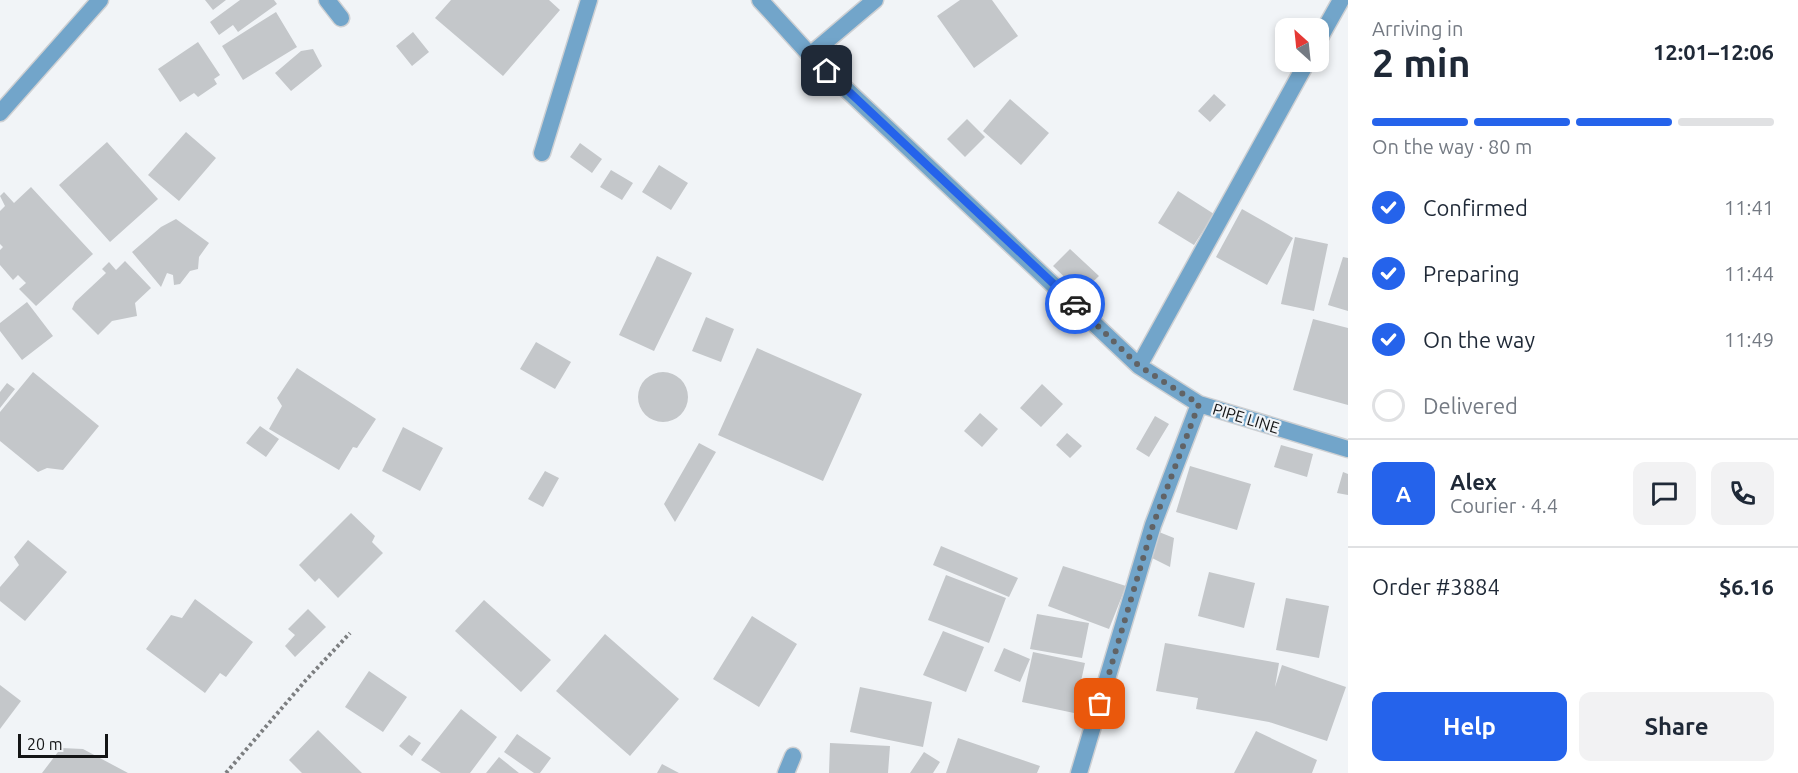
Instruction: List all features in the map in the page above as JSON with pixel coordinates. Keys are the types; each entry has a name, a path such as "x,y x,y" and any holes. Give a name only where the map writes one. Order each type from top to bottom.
{"street":[{"path":"0,113 100,0"},
{"path":"327,0 341,18"},
{"path":"542,153 589,0"},
{"name":"PIPE LINE","path":"760,0 810,55 1139,366 1199,404 1348,449"},
{"path":"810,55 875,0"},
{"path":"1329,21 1341,0"},
{"path":"1139,366 1301,72"},
{"path":"1079,773 1153,525 1199,404"},
{"path":"786,773 793,756"}],"path":[{"path":"226,773 350,633"}],"building":[{"path":"205,0 226,0 213,10"},
{"path":"240,0 274,0 277,4 238,32 233,25 219,35 210,22"},
{"path":"451,0 549,0 560,10 503,76 435,18"},
{"path":"960,0 992,0 1018,36 974,68 937,16"},
{"path":"276,12 297,47 243,80 222,46"},
{"path":"413,32 429,52 412,66 396,46"},
{"path":"198,42 220,75 214,79 217,84 198,97 194,93 180,102 158,69"},
{"path":"313,49 322,66 291,91 275,73 301,51"},
{"path":"1214,94 1226,105 1210,122 1198,111"},
{"path":"1010,99 1049,133 1021,165 983,131"},
{"path":"967,119 985,137 965,157 947,139"},
{"path":"186,132 216,158 179,201 148,175"},
{"path":"107,142 158,199 110,242 59,185"},
{"path":"580,143 602,159 592,173 570,157"},
{"path":"659,165 688,183 671,210 642,192"},
{"path":"611,170 633,183 622,200 600,187"},
{"path":"31,187 93,254 36,306 19,289 26,283 18,275 13,280 0,265 0,250 3,247 0,244 0,211 5,206 0,196 4,192 14,203"},
{"path":"1178,191 1214,214 1194,245 1158,223"},
{"path":"1242,209 1293,238 1267,285 1216,257"},
{"path":"176,219 209,243 199,257 198,269 190,271 180,284 174,285 173,275 167,273 161,287 132,252 161,227"},
{"path":"1295,237 1328,244 1314,311 1281,304"},
{"path":"1070,249 1099,276 1081,293 1053,266"},
{"path":"657,256 692,273 654,351 619,335"},
{"path":"1343,257 1348,258 1348,311 1328,305"},
{"path":"125,261 151,288 135,303 137,316 112,321 98,335 72,309 75,302 106,273 102,269 109,262 116,270"},
{"path":"27,302 53,336 22,360 0,331 0,323"},
{"path":"706,317 734,329 721,362 692,351"},
{"path":"1313,319 1348,328 1348,405 1293,390"},
{"path":"536,342 571,362 555,389 520,369"},
{"path":"757,348 862,394 823,481 718,435"},
{"path":"297,368 376,419 357,448 353,447 339,470 269,429 282,406 277,398"},
{"path":"33,372 99,426 63,470 47,468 38,472 0,441 0,412"},
{"path":"658,372 668,372 681,379 688,392 688,402 681,415 668,422 658,422 649,418 642,411 638,402 638,392 642,383 649,376"},
{"path":"7,383 15,389 0,408 0,392"},
{"path":"1042,384 1063,404 1041,427 1020,408"},
{"path":"980,413 998,429 982,447 964,431"},
{"path":"1155,416 1169,424 1149,457 1136,449"},
{"path":"260,426 279,439 266,457 246,443"},
{"path":"403,427 443,448 420,491 382,471"},
{"path":"1067,433 1082,446 1070,458 1056,445"},
{"path":"699,443 716,452 675,522 664,504"},
{"path":"1281,445 1313,454 1307,477 1274,467"},
{"path":"1190,466 1251,484 1237,530 1176,512"},
{"path":"545,471 559,478 543,507 528,499"},
{"path":"1343,472 1348,474 1348,495 1337,493"},
{"path":"351,513 375,536 372,542 383,553 338,598 319,578 315,582 299,565"},
{"path":"1159,532 1174,538 1170,567 1152,558"},
{"path":"28,540 67,572 25,621 0,601 0,587 19,565 14,557"},
{"path":"941,546 1018,578 1009,597 933,565"},
{"path":"1063,566 1126,586 1109,629 1048,606"},
{"path":"1209,572 1255,583 1244,628 1198,616"},
{"path":"946,575 1006,598 989,643 928,620"},
{"path":"1286,598 1329,606 1319,658 1276,650"},
{"path":"195,599 253,642 226,677 220,673 205,693 146,649 171,615 182,618"},
{"path":"484,600 551,660 521,692 455,631"},
{"path":"308,609 326,627 295,657 285,646 295,635 288,629"},
{"path":"1037,614 1089,623 1082,658 1030,649"},
{"path":"752,616 797,644 759,707 713,679"},
{"path":"943,631 984,647 966,692 923,675"},
{"path":"605,634 679,699 630,756 556,691"},
{"path":"1165,643 1279,663 1275,687 1282,665 1346,687 1327,741 1269,722 1196,709 1198,698 1156,691"},
{"path":"1004,648 1030,659 1020,682 994,671"},
{"path":"1033,652 1085,663 1074,713 1022,702"},
{"path":"369,671 407,697 383,732 345,707"},
{"path":"0,685 21,701 0,729"},
{"path":"860,687 932,702 923,747 850,732"},
{"path":"461,709 497,737 470,773 441,773 421,760"},
{"path":"318,730 362,773 302,773 289,760"},
{"path":"1256,731 1317,760 1312,773 1234,773"},
{"path":"517,734 551,758 540,773 534,773 504,752"},
{"path":"409,735 421,743 412,756 399,746"},
{"path":"958,738 1040,766 1037,773 946,773"},
{"path":"830,743 890,746 888,773 829,773"},
{"path":"61,748 83,749 128,773 42,773"},
{"path":"924,752 940,762 933,773 910,773"},
{"path":"499,757 519,773 486,773"},
{"path":"662,764 679,773 657,773"}],"way so far":[{"path":"1075,304 1139,366 1199,404 1153,525 1100,704"}],"route":[{"path":"827,71 1075,304"}]}
